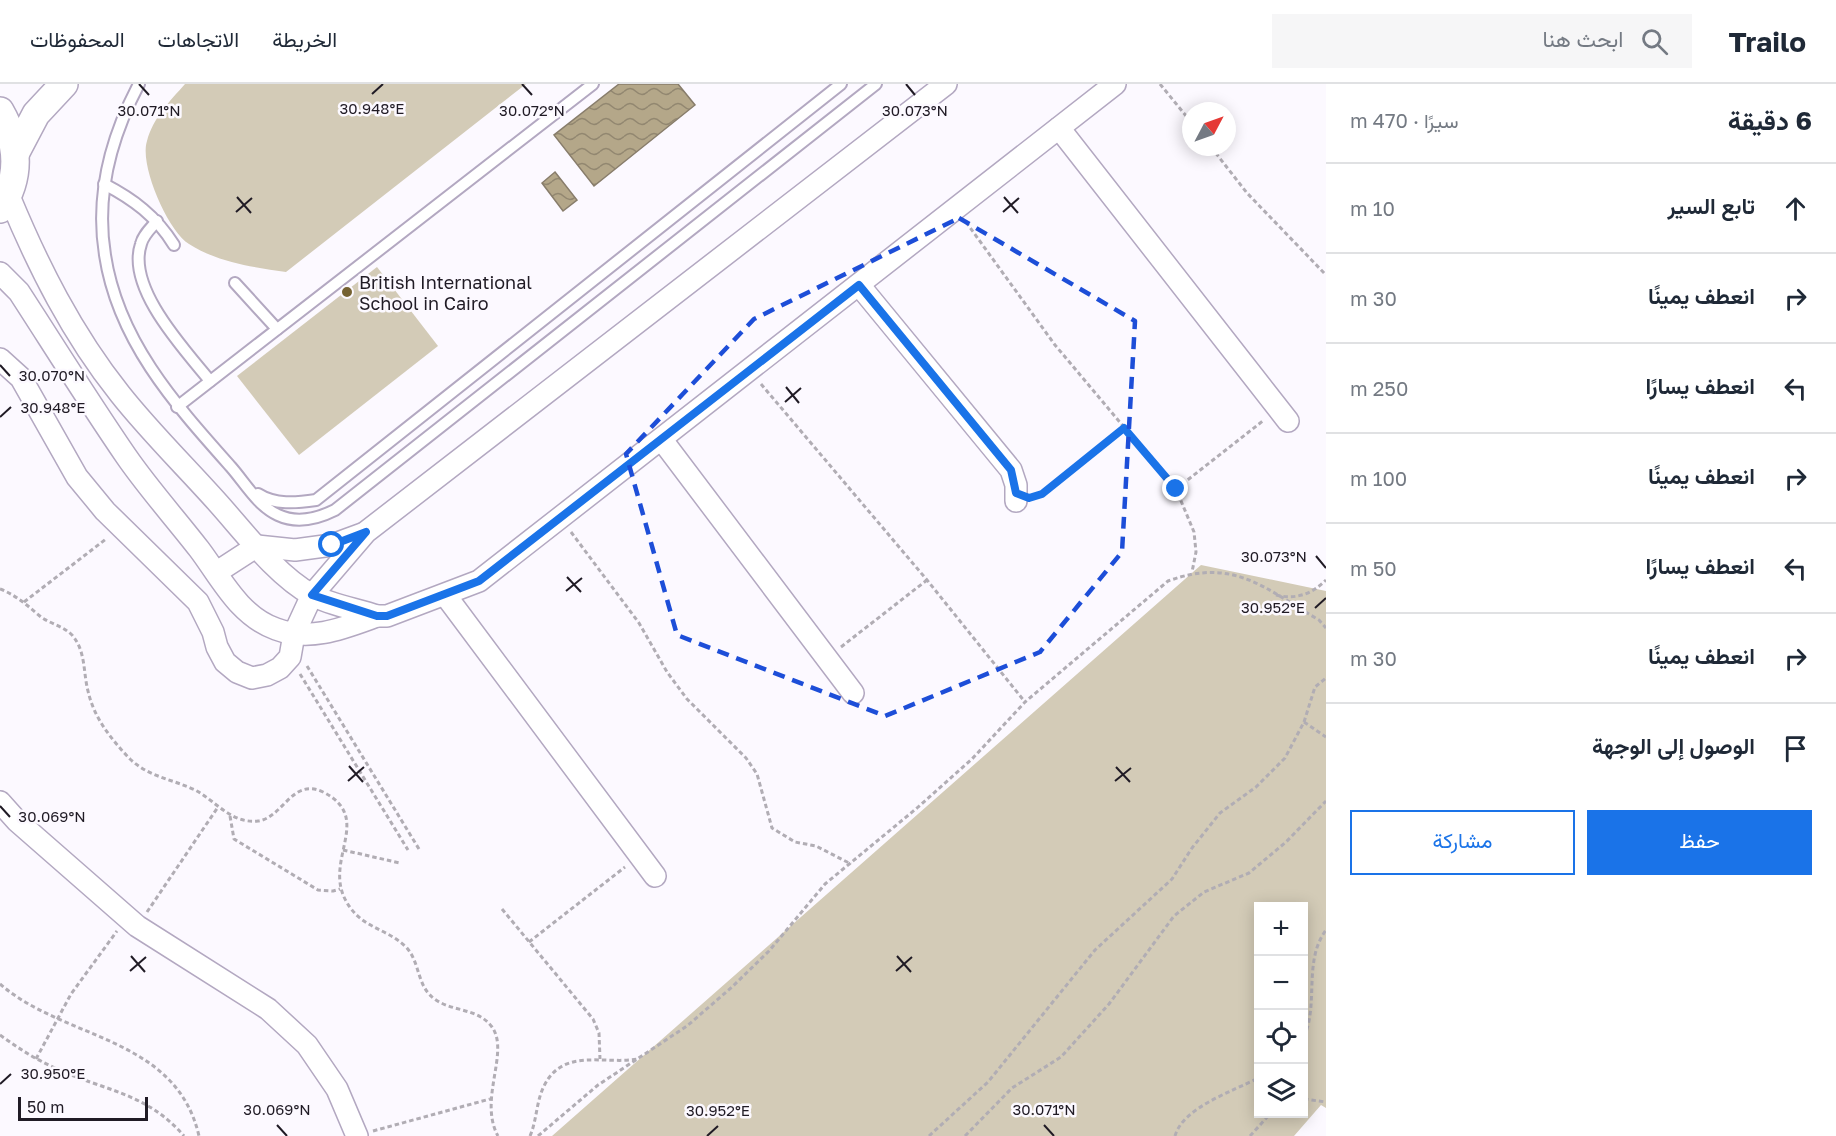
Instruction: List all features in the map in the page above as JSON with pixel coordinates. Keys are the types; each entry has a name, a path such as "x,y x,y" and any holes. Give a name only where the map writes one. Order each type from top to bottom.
{"street":[{"path":"16,152 36,114 64,84"},
{"path":"0,358 21,378 77,477 121,527 198,602 213,632 221,655 237,672 252,678 267,675 280,668 312,595 366,532 946,84"},
{"path":"0,111 10,128 16,152 15,175 4,203 80,338 119,393 155,436 257,546 312,595 377,616 387,616 446,596 479,581 1115,84"},
{"path":"1059,128 1283,415"},
{"path":"0,273 19,292 127,457 217,572 241,607 275,629 292,645"},
{"path":"859,285 1011,470 1016,497"},
{"path":"127,457 155,436"},
{"path":"662,440 853,693"},
{"path":"217,572 257,546 295,550 332,545 366,532"},
{"path":"446,596 655,876"},
{"path":"292,645 377,616"},
{"path":"0,802 17,821 132,922 268,1009 307,1046 337,1089 357,1136"}],"lane":[{"path":"139,84 123,116 111,149 104,184 102,219 105,254 112,289 124,322 141,355 177,407 268,509 292,520 323,516 335,510 876,84"},
{"path":"177,407 593,84"},
{"path":"250,489 268,500 290,502 316,500 841,84"},
{"path":"104,184 133,201 157,221 174,245"},
{"path":"157,221 142,240 139,250 145,287 171,332 210,381"},
{"path":"235,283 277,329"},
{"path":"316,500 323,516"},
{"path":"290,502 292,520"}],"path":[{"path":"1160,84 1182,111"},
{"path":"1217,156 1247,193 1326,275"},
{"path":"956,209 1055,345 1176,489 1194,532 1196,552 1192,572"},
{"path":"750,371 927,580 1025,702"},
{"path":"1176,489 1283,415"},
{"path":"1016,497 1029,498 1042,494 1124,428"},
{"path":"561,519 639,623 667,672 687,699 746,758 757,774 772,828 795,842 816,846 850,864"},
{"path":"24,602 121,527"},
{"path":"538,1136 598,1085 687,1026 732,987 769,951 825,884 972,759 1025,702 1168,581 1192,572 1218,571 1245,578 1318,620 1326,628"},
{"path":"826,658 927,580"},
{"path":"1270,593 1287,598 1300,596 1313,591 1326,580"},
{"path":"0,590 24,602 44,619 64,628 73,637 80,648 88,692 98,720 116,744 137,765 163,780 195,790 230,816 246,820 264,820 272,816 292,795 312,789 322,791 342,806 348,822 338,869 341,889 352,911 362,922 405,947 416,960 418,975 424,988 434,999 446,1006 463,1008 478,1015 491,1025 499,1046 490,1099 498,1136"},
{"path":"292,645 419,849"},
{"path":"292,645 408,850"},
{"path":"929,1136 988,1082 1095,950 1172,879 1192,848 1220,813 1256,787 1285,758 1304,722 1315,687 1326,678"},
{"path":"1304,722 1326,737"},
{"path":"965,1136 1012,1088 1061,1057 1109,1004 1174,916 1204,892 1249,873 1286,843 1326,801"},
{"path":"36,1059 71,994 132,922 218,807"},
{"path":"230,816 234,839 318,890 341,889"},
{"path":"343,850 400,863"},
{"path":"529,942 640,855"},
{"path":"502,909 593,1019 599,1033 600,1059"},
{"path":"1308,1022 1315,952 1326,930"},
{"path":"0,984 57,1019 111,1040 136,1053 162,1073 182,1098 199,1136"},
{"path":"0,1035 36,1059 66,1073 134,1096 156,1110 184,1136"},
{"path":"530,1136 536,1123 544,1085 553,1073 583,1058 620,1062 641,1058"},
{"path":"1175,1136 1176,1130 1200,1108 1254,1080"},
{"path":"357,1136 490,1099"},
{"path":"1308,1100 1326,1102"},
{"path":"1251,1136 1266,1118"}],"highlighted area":[{"path":"959,218 1135,321 1122,552 1040,652 885,716 677,635 626,454 754,319"}],"shaded area":[{"path":"185,84 526,84 286,272 212,256 181,237 164,212 147,165 147,141 158,117"},
{"path":"377,267 438,346 299,455 237,376"},
{"path":"1201,565 1326,591 1326,1108 1321,1105 1294,1136 552,1136"}],"water":[{"path":"619,84 678,84 695,105 594,186 554,135"},
{"path":"555,172 577,200 563,211 542,183"}],"place":[{"name":"British International School in Cairo","path":"347,292"}],"route":[{"path":"332,545 366,532 312,595 377,616 387,616 446,596 479,581 859,285 1011,470 1016,493 1029,498 1042,494 1124,428 1176,489"}]}
